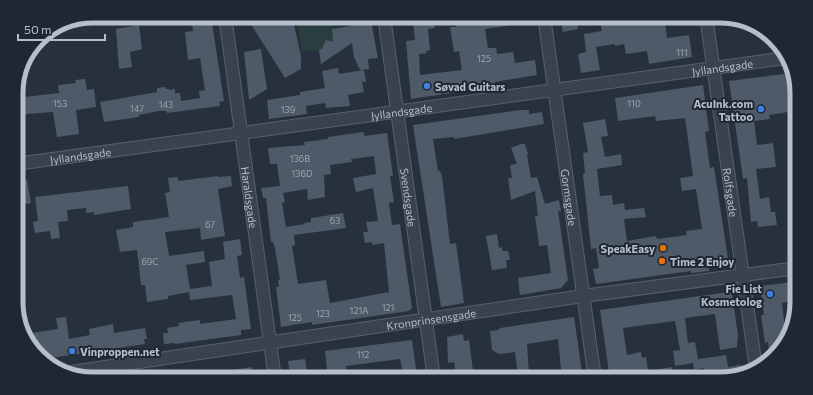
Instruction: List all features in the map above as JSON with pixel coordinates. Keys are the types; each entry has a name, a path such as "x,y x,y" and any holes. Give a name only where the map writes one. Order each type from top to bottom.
{"street":[{"name":"Haraldsgade","path":"226,23 274,372"},
{"name":"Svendsgade","path":"385,23 433,372"},
{"name":"Gormsgade","path":"545,23 594,372"},
{"name":"Rolfsgade","path":"707,23 755,362"},
{"name":"Jyllandsgade","path":"23,163 781,59"},
{"name":"Kronprinsensgade","path":"79,371 583,296 790,269"}],"green space":[{"path":"298,23 332,23 336,47 302,52"}],"building":[{"path":"192,23 212,23 224,101 219,102 220,106 167,113 166,111 159,111 139,115 139,117 104,122 100,102 157,92 157,88 165,87 169,90 175,89 175,93 180,93 181,101 200,98 199,91 205,90 200,58 188,60 185,32 193,31"},
{"path":"250,23 294,23 301,56 301,69 285,78"},
{"path":"350,23 371,23 378,58 368,59 369,69 360,70 354,57 352,43 321,64 319,49 322,49 326,40 333,42 332,29 351,26"},
{"path":"413,23 435,23 435,28 428,29 430,50 426,51 427,53 419,54 420,75 462,70 459,51 454,52 450,27 456,27 456,23 514,23 514,25 485,29 488,48 496,48 497,54 513,52 515,63 535,60 537,75 495,82 495,85 474,87 465,91 411,99 406,41 415,40"},
{"path":"561,23 577,23 578,29 563,32"},
{"path":"600,23 665,23 667,38 689,35 692,57 649,64 647,51 626,54 624,44 615,46 614,44 596,47 600,70 581,73 578,54 586,52 584,34 602,31"},
{"path":"139,25 142,49 130,52 132,67 119,69 116,29"},
{"path":"261,49 267,89 249,100 244,52"},
{"path":"338,68 339,74 364,70 366,82 362,82 364,92 348,95 350,106 326,108 325,103 306,106 307,114 269,119 267,100 300,95 300,92 325,88 322,71"},
{"path":"788,74 790,93 790,127 788,112 769,115 770,119 754,121 757,145 773,143 776,167 756,169 760,199 769,197 771,212 775,212 777,225 758,227 757,221 751,222 747,178 743,179 729,81"},
{"path":"85,79 87,90 94,89 96,107 76,110 79,134 57,137 53,112 23,115 23,97 59,93 58,85 76,83 75,80"},
{"path":"703,85 709,131 705,132 710,168 714,167 729,265 709,268 709,271 691,273 691,271 596,284 593,269 599,268 596,248 591,249 583,174 585,173 583,153 588,152 583,123 605,119 608,136 601,137 605,157 621,154 622,165 597,169 600,196 612,195 613,205 624,203 625,210 644,208 646,217 624,219 627,241 656,236 657,239 687,235 686,231 702,229 696,189 682,191 680,178 693,176 685,118 656,121 655,116 618,121 615,98"},
{"path":"529,110 529,114 542,112 544,124 454,139 454,137 433,139 438,171 440,171 442,176 450,244 456,243 464,303 441,307 413,125"},
{"path":"364,132 364,136 387,133 393,176 390,176 394,202 389,203 392,225 400,224 412,308 409,311 312,325 312,322 281,327 276,287 279,287 278,280 280,280 275,248 273,242 271,242 266,198 263,198 261,188 280,186 277,164 270,164 268,148 305,145 304,142 328,139 328,137","holes":["374,156 376,174 353,178 356,192 373,188 378,221 366,222 368,232 363,232 365,243 372,242 372,245 384,243 389,292 330,303 326,280 298,284 292,246 295,245 294,235 346,228 343,213 311,218 311,222 286,227 282,203 285,202 283,193 307,189 308,200 325,197 324,175 331,174 330,165 352,162 351,159"]},
{"path":"525,144 528,154 531,178 537,177 545,204 559,200 561,211 558,211 568,280 561,288 520,295 518,278 551,273 547,245 539,246 535,216 538,216 535,191 511,200 508,178 512,178 510,165 517,164 511,148"},
{"path":"218,176 231,176 232,186 218,189 225,236 201,240 200,228 165,232 169,256 204,251 205,262 186,265 190,289 212,286 209,262 225,259 223,242 240,239 242,255 237,256 240,278 244,277 251,329 241,330 241,335 175,344 164,344 163,333 168,333 167,328 179,326 178,323 200,320 200,324 236,319 232,295 190,300 189,292 168,296 168,299 147,302 145,285 141,285 137,250 120,252 116,230 133,227 133,222 169,217 165,193 170,192 168,178 178,177 178,181"},
{"path":"27,180 31,203 23,205 23,181"},
{"path":"128,186 131,209 94,215 94,212 86,213 86,208 67,210 68,221 58,222 60,238 51,239 50,231 35,233 33,222 38,221 35,197"},
{"path":"497,234 499,248 502,247 502,251 508,251 510,260 506,260 507,268 492,270 486,236"},
{"path":"790,282 790,301 782,303 785,329 776,345 769,352 768,342 765,343 761,315 764,315 760,286"},
{"path":"729,292 732,294 738,335 737,347 720,350 715,314 685,318 688,343 695,342 698,359 726,355 728,367 741,365 741,369 725,372 706,372 703,368 694,370 693,363 675,366 673,351 680,350 675,321 623,328 627,355 641,352 642,358 646,357 648,372 609,372 600,310"},
{"path":"66,317 69,339 90,335 89,329 113,324 114,333 145,328 147,339 144,339 145,344 50,358 37,345 33,338 32,333 58,329 56,318"},
{"path":"574,317 582,372 561,372 558,339 527,344 529,372 518,372 515,352 499,354 492,350 490,331 498,330 500,328"},
{"path":"463,334 464,341 469,340 473,372 456,372 454,362 448,363 447,337"},
{"path":"412,340 416,372 403,372 400,359 346,366 346,372 327,372 325,351"},
{"path":"305,359 307,372 290,372 288,361"},
{"path":"252,367 253,372 219,372"},
{"path":"672,367 672,372 654,372 654,370"}],"place":[{"name":"Søvad Guitars","path":"427,86"},
{"name":"AcuInk.com Tattoo","path":"761,109"},
{"name":"SpeakEasy","path":"663,248"},
{"name":"Time 2 Enjoy","path":"662,261"},
{"name":"Fie List Kosmetolog","path":"770,294"},
{"name":"Vinproppen.net","path":"72,351"}]}
